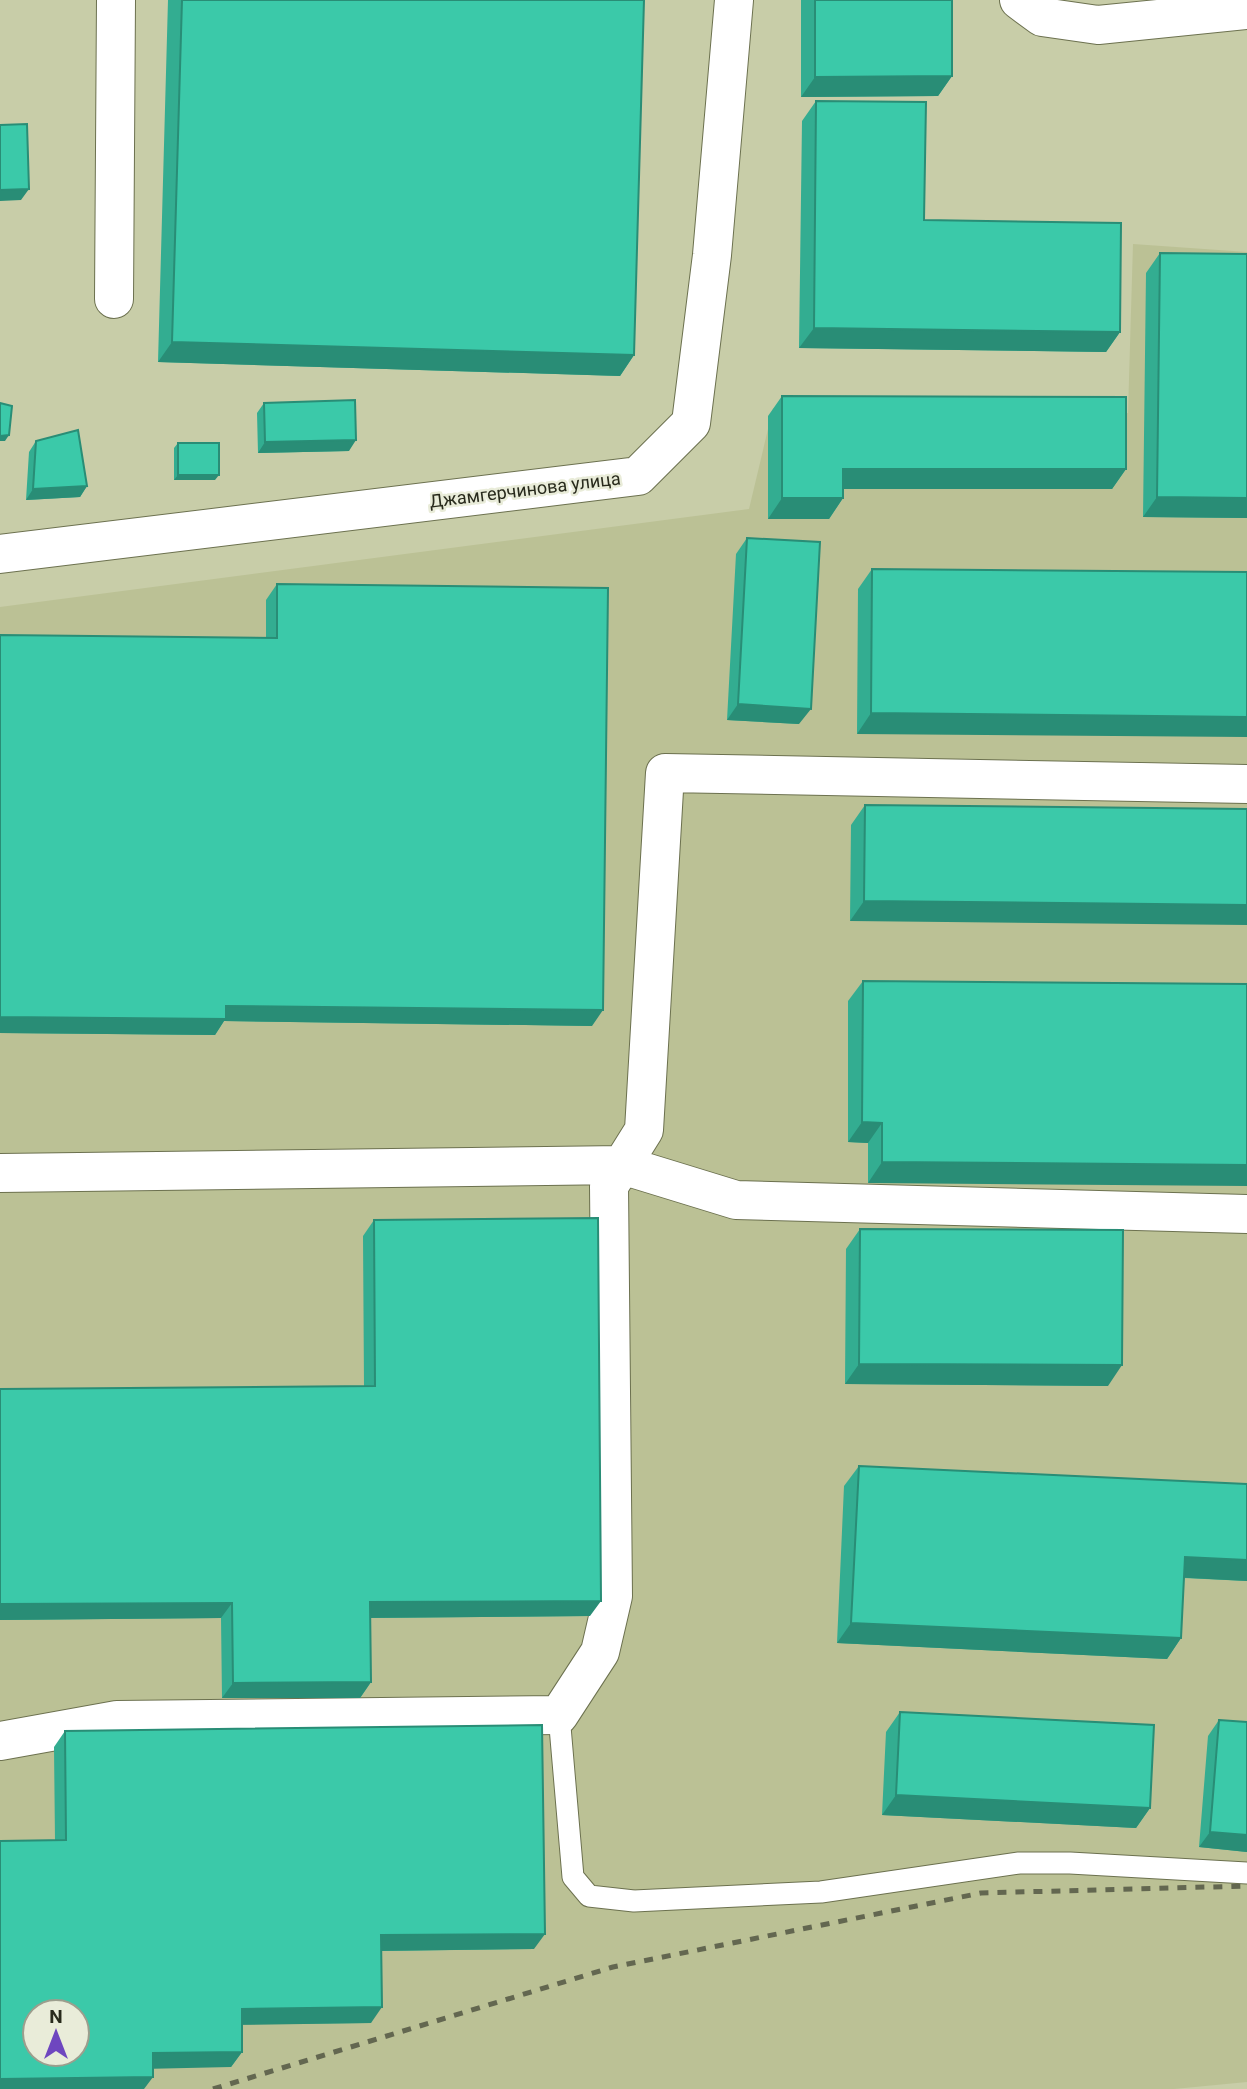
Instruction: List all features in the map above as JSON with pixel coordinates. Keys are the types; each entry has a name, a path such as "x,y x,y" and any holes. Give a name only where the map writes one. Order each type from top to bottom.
{"street":[{"path":"114,299 116,0"},
{"name":"Джамгерчинова улица","path":"0,554 638,476 691,423 712,255 734,0"},
{"path":"1019,0 1042,17 1098,25 1247,10"},
{"path":"0,1741 117,1720 559,1715 600,1652 612,1596 609,1186 643,1130 665,773 1247,783"},
{"path":"0,1173 622,1165 736,1200 1247,1214"}],"lane":[{"path":"559,1715 573,1877 589,1896 634,1901 821,1892 1019,1863 1070,1863 1247,1873"}],"shaded area":[{"path":"1133,244 1247,252 1247,2082 1174,2089 0,2089 0,607 749,509 773,408 1128,413"}],"building":[{"path":"182,0 644,0 634,355 172,342"},
{"path":"815,0 952,0 952,76 815,77"},
{"path":"816,101 926,102 924,220 1121,223 1120,332 814,328"},
{"path":"27,124 29,189 0,190 0,125"},
{"path":"1160,253 1247,254 1247,498 1157,497"},
{"path":"782,396 1126,397 1126,469 843,469 843,498 782,498"},
{"path":"355,400 356,440 265,442 264,403"},
{"path":"0,403 12,406 9,435 0,436"},
{"path":"78,430 87,486 33,489 36,441"},
{"path":"178,443 219,443 219,475 178,475"},
{"path":"747,538 820,542 811,709 738,704"},
{"path":"872,569 1247,572 1247,717 871,713"},
{"path":"277,584 608,588 603,1010 226,1006 226,1019 0,1017 0,635 277,638"},
{"path":"865,805 1247,809 1247,905 864,901"},
{"path":"863,981 1247,984 1247,1165 882,1162 882,1123 862,1122"},
{"path":"598,1218 601,1601 370,1602 371,1682 233,1683 232,1603 0,1604 0,1389 375,1386 374,1220"},
{"path":"860,1229 1123,1230 1122,1365 859,1364"},
{"path":"859,1466 1247,1484 1247,1560 1185,1557 1181,1638 851,1623"},
{"path":"900,1712 1154,1725 1150,1808 896,1795"},
{"path":"1219,1720 1247,1722 1247,1835 1210,1832"},
{"path":"542,1725 545,1934 381,1935 382,2007 242,2009 242,2052 153,2053 153,2077 0,2079 0,1841 66,1840 65,1731"}],"railway":[{"path":"213,2089 613,1967 981,1893 1247,1886"}]}
